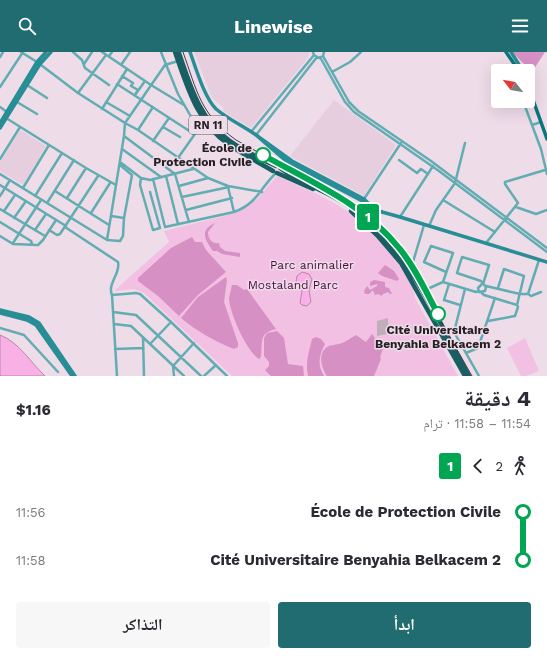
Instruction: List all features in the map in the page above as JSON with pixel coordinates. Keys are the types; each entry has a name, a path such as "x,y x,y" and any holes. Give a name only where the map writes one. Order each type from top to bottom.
{"highway":[{"name":"RN 11","path":"175,52 196,108 210,128 228,144 274,173 319,192 352,211 385,243 401,263 465,376"},
{"name":"RN 11","path":"179,52 194,96 213,126 230,141 342,201 364,217 391,244 404,261 422,291 469,376"},
{"path":"274,173 273,168 278,167"},
{"path":"364,217 371,205"}],"main road":[{"path":"506,52 514,64"},
{"path":"535,105 547,139"}],"street":[{"path":"0,57 3,52"},
{"path":"0,87 22,52 78,93 138,130 208,178 228,187 262,192"},
{"path":"0,128 7,112 46,52"},
{"path":"0,123 17,102 39,63 51,52"},
{"path":"73,52 81,58 85,68 109,85"},
{"path":"84,64 92,52"},
{"path":"102,52 184,105"},
{"path":"78,93 107,55 112,52"},
{"path":"121,65 130,52"},
{"path":"161,52 178,94 197,126 197,129 178,158"},
{"path":"190,52 213,105 225,115 292,161 364,199 371,205"},
{"path":"256,135 324,52"},
{"path":"332,72 350,62 361,52"},
{"path":"511,52 519,64"},
{"path":"251,132 314,54 320,57 328,68 349,107 360,117 434,165 547,252"},
{"path":"107,240 120,164 125,123 166,65 178,61"},
{"path":"328,68 353,106 401,143"},
{"path":"102,109 127,69"},
{"path":"122,76 133,83 131,86 138,90 135,95"},
{"path":"135,95 145,81"},
{"path":"117,84 194,134"},
{"path":"27,85 47,98"},
{"path":"172,98 178,94"},
{"path":"280,98 283,101"},
{"path":"17,102 38,114"},
{"path":"106,102 130,116"},
{"path":"0,107 7,112"},
{"path":"138,130 153,107"},
{"path":"526,108 541,149 547,174"},
{"path":"5,117 98,176 116,185"},
{"path":"153,141 169,118"},
{"path":"532,125 541,122"},
{"path":"0,158 20,127"},
{"path":"163,127 180,137"},
{"path":"256,135 286,161 371,205 424,225 547,262"},
{"path":"124,136 175,174 189,222"},
{"path":"364,199 401,143"},
{"path":"429,226 436,210 456,181 465,143"},
{"path":"23,188 49,145"},
{"path":"122,149 162,177"},
{"path":"35,196 62,153"},
{"path":"47,203 74,160"},
{"path":"398,160 416,172 421,169 428,174"},
{"path":"120,164 141,178 153,179 193,168"},
{"path":"0,174 70,218 107,240 114,242 120,241 123,236 124,218 132,175 120,164"},
{"path":"400,217 434,165"},
{"path":"67,198 86,168"},
{"path":"486,244 516,207 518,202 505,182 546,170"},
{"path":"153,179 164,226 234,212 248,204 262,192 274,173"},
{"path":"49,230 59,235 98,176"},
{"path":"166,176 178,224"},
{"path":"141,178 140,185 153,230 156,231 160,228 150,192"},
{"path":"179,186 208,178"},
{"path":"0,196 10,180"},
{"path":"91,213 110,183"},
{"path":"0,185 56,220 118,262 119,267 111,289 117,376"},
{"path":"182,197 228,187"},
{"path":"228,187 232,198 234,212"},
{"path":"55,191 109,225"},
{"path":"4,211 15,195"},
{"path":"186,210 232,198"},
{"path":"13,244 41,200"},
{"path":"443,200 495,232"},
{"path":"14,218 26,201"},
{"path":"516,207 536,214 547,210"},
{"path":"0,209 45,236"},
{"path":"35,230 46,214"},
{"path":"111,216 124,218"},
{"path":"506,219 547,248"},
{"path":"0,236 13,244 40,244 56,220"},
{"path":"0,222 31,241 32,244"},
{"path":"413,262 424,225"},
{"path":"443,282 453,253 430,246 424,262 446,272"},
{"path":"422,291 443,282 476,292 486,290 484,285 488,264 462,257 457,273 481,281 484,285"},
{"path":"528,294 539,259"},
{"path":"488,320 515,316 524,276 504,269 498,288"},
{"path":"448,284 444,300 460,305"},
{"path":"517,305 484,295 480,292 478,287 484,285 520,294 528,294 531,296 541,292"},
{"path":"465,289 454,329 459,343 479,376"},
{"path":"112,295 138,293 172,322 227,376"},
{"path":"466,353 478,348 495,298"},
{"path":"0,310 29,317 39,323 75,376"},
{"path":"113,312 136,315 201,376"},
{"path":"0,313 27,320 39,327 72,376"},
{"path":"150,344 172,322"},
{"path":"114,324 131,326 184,376"},
{"path":"0,328 24,335 58,372"},
{"path":"143,336 144,376"},
{"path":"174,376 173,366 194,343"},
{"path":"459,343 478,348"},
{"path":"115,349 144,348"},
{"path":"204,376 216,365"}],"shaded area":[{"path":"194,52 310,52 307,59 251,128 224,112 223,107 212,98"},
{"path":"512,52 545,52 535,67 535,64 524,64"},
{"path":"334,100 396,145 364,196 290,156"},
{"path":"20,130 46,146 23,185 0,171 0,162"},
{"path":"215,223 208,232 212,242 219,243 220,247 225,251 240,253 240,257 213,251 206,239 205,232"},
{"path":"192,237 195,242 202,242 206,250 226,272 198,295 179,316 158,296 138,281 138,278 171,248"},
{"path":"385,265 394,271 399,279 397,281 382,276 378,273"},
{"path":"302,272 309,274 312,279 309,290 311,302 307,306 300,303 302,291 296,282 297,276"},
{"path":"226,277 227,280 224,302 238,343 238,347 234,349 206,336 181,318 198,297"},
{"path":"374,280 385,282 385,287 389,288 392,294 388,292 382,296 378,294 375,295 373,290 369,294 365,294 364,291 367,286 370,290 377,286 377,284 370,286 370,282"},
{"path":"232,285 237,285 244,290 247,289 276,329 266,333 262,339 261,357 259,359 249,348 235,322 229,298"},
{"path":"277,331 284,338 288,364 303,366 304,376 271,376 265,370 269,366 269,362 264,356 264,338 267,333"},
{"path":"372,334 383,349 380,357 381,359 374,376 327,376 323,370 321,357 327,347 346,341 356,335 366,342"},
{"path":"0,335 7,338 19,348 45,376 0,376"},
{"path":"316,337 321,339 325,344 321,352 320,360 320,368 324,376 308,376 307,362 312,339"}],"green space":[{"name":"Mostaland Parc","path":"277,176 334,203 353,215 388,247 406,273 412,286 415,298 458,376 232,376 144,293 134,289 115,290 169,242 164,231 236,213 256,200"},
{"path":"525,338 539,371 526,376 521,376 507,348"}],"building":[{"path":"388,318 388,334 377,336 377,321"}],"tram line":[{"path":"183,52 201,101 214,121 224,130 236,140 353,205 384,232 406,260 472,376"},
{"name":"1","path":"263,155 353,205 385,232 407,259 438,314"}],"place":[{"name":"École de Protection Civile","path":"263,155"},
{"name":"Cité Universitaire Benyahia Belkacem 2","path":"438,314"}],"park label":[{"name":"Parc animalier","path":"312,265"}]}
